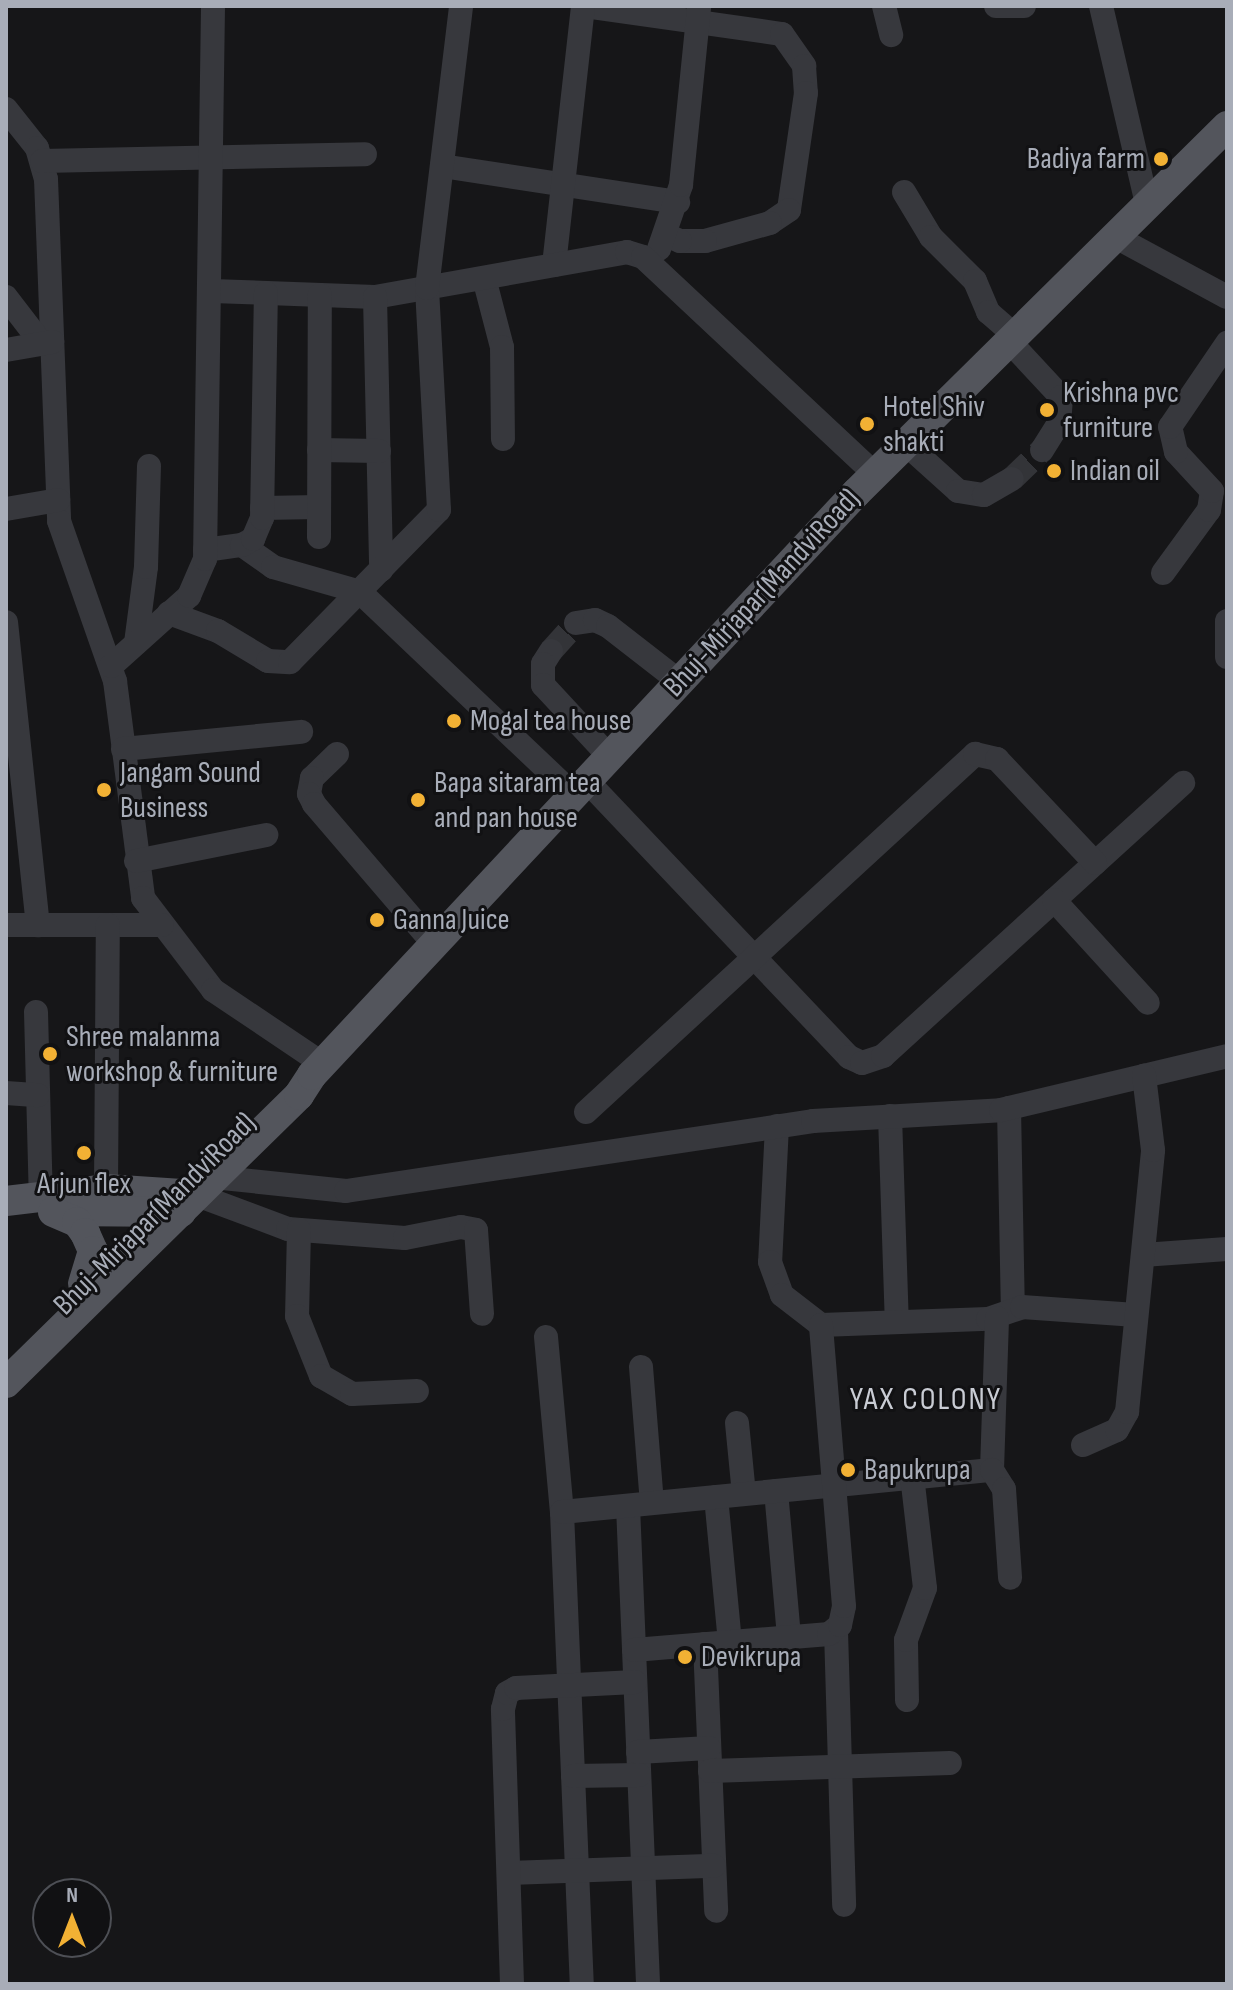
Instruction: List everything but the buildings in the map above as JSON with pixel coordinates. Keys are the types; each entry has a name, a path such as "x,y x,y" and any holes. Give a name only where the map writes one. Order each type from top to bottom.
{"main road":[{"name":"Bhuj-Mirjapar(MandviRoad)","path":"6,1365 83,1284 299,1095 318,1070 579,787 875,474 1227,126"},
{"name":"Bhuj-Mirjapar(MandviRoad)","path":"183,1198 287,1086 318,1070"},
{"path":"44,1204 106,1189 183,1198"},
{"path":"7,1201 44,1204 183,1198"},
{"path":"6,1383 183,1198"},
{"path":"44,1204 77,1222 85,1233 93,1251 83,1284"}],"street":[{"path":"111,666 197,586 205,550 212,291 213,6"},
{"path":"169,613 283,664 433,520 440,502 427,288 461,6"},
{"path":"554,265 584,6 699,14 766,31 790,39 807,79 794,199 781,218 693,243 666,235"},
{"path":"884,6 891,35"},
{"path":"996,6 1024,6"},
{"path":"1101,6 1147,204"},
{"path":"652,266 678,202 699,14"},
{"path":"6,109 42,161 47,343 63,541 111,666 143,898 230,1005 318,1070"},
{"path":"42,161 365,154"},
{"path":"442,166 678,202"},
{"path":"904,192 931,237 980,288 988,312 1061,397 1059,423 1042,450"},
{"path":"1114,236 1227,297"},
{"path":"212,291 375,297 627,252 652,266 875,474"},
{"path":"484,278 502,347 503,439"},
{"path":"205,550 242,545 253,539 262,508 266,293"},
{"path":"319,537 320,295"},
{"path":"6,297 47,343"},
{"path":"375,297 381,570"},
{"path":"6,350 47,343"},
{"path":"1163,573 1209,510 1212,491 1176,452 1170,427 1227,343"},
{"path":"906,444 958,491 984,495 1012,479"},
{"path":"319,450 379,451"},
{"path":"136,643 146,567 149,466"},
{"path":"6,509 58,500"},
{"path":"262,508 319,507"},
{"path":"242,545 273,567 360,592 579,787 755,958 849,1057 870,1061 883,1056 1183,783"},
{"path":"576,623 595,620 608,626 679,681"},
{"path":"1227,621 1227,657"},
{"path":"6,622 38,925"},
{"path":"551,651 543,664 543,685 609,756"},
{"path":"123,749 301,732"},
{"path":"337,754 312,778 309,794 314,804 434,944"},
{"path":"586,1112 975,754 997,759 1095,863"},
{"path":"136,861 266,835"},
{"path":"1054,900 1148,1003"},
{"path":"6,925 162,925"},
{"path":"106,1189 108,925"},
{"path":"36,1012 44,1204"},
{"path":"183,1198 346,1191 777,1126 1009,1108 1227,1056"},
{"path":"1083,1445 1106,1437 1122,1423 1153,1150 1144,1076"},
{"path":"6,1093 38,1095"},
{"path":"1009,1108 1005,1313 992,1470 1004,1489 1010,1578"},
{"path":"890,1116 897,1322"},
{"path":"777,1126 770,1262 782,1295 821,1325 1005,1313 1136,1315"},
{"path":"183,1198 259,1222 299,1230 405,1238 461,1227 476,1230 482,1314"},
{"path":"299,1230 297,1316 321,1376 352,1394 417,1391"},
{"path":"1143,1255 1227,1249"},
{"path":"821,1325 844,1606 836,1631 844,1905"},
{"path":"546,1337 562,1512 582,1984"},
{"path":"641,1367 634,1650 648,1984"},
{"path":"737,1423 744,1494"},
{"path":"562,1512 992,1470"},
{"path":"907,1700 906,1640 925,1588 912,1476"},
{"path":"776,1491 789,1637"},
{"path":"716,1497 730,1642"},
{"path":"634,1650 836,1631"},
{"path":"705,1644 716,1911"},
{"path":"512,1984 504,1700 516,1688 635,1682"},
{"path":"573,1776 638,1763 710,1760 840,1767 950,1763"},
{"path":"509,1873 714,1866"}],"tunnel":[{"path":"1012,479 1042,450"},
{"path":"551,651 576,623"}],"place":[{"name":"Badiya farm","path":"1161,159"},
{"name":"Krishna pvc furniture","path":"1047,410"},
{"name":"Hotel Shiv shakti","path":"867,424"},
{"name":"Indian oil","path":"1054,471"},
{"name":"Mogal tea house","path":"454,721"},
{"name":"Jangam Sound Business","path":"104,790"},
{"name":"Bapa sitaram tea and pan house","path":"418,800"},
{"name":"Ganna Juice","path":"377,920"},
{"name":"Shree malanma workshop & furniture","path":"50,1054"},
{"name":"Arjun flex","path":"84,1153"},
{"name":"Bapukrupa","path":"848,1470"},
{"name":"Devikrupa","path":"685,1657"}],"district":[{"name":"YAX COLONY","path":"926,1400"}]}
